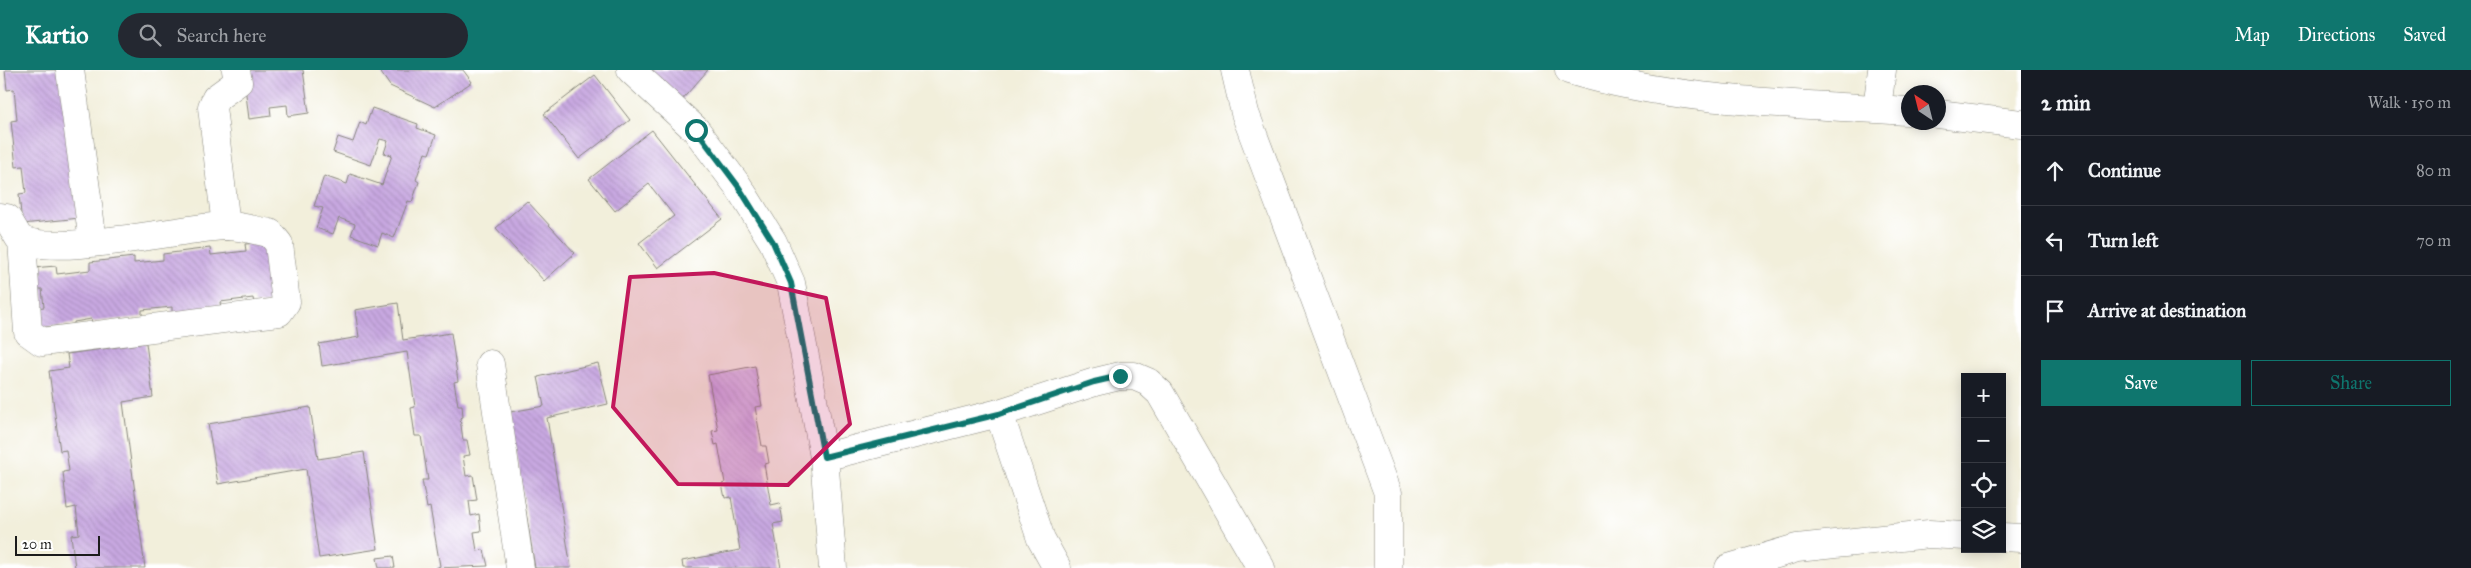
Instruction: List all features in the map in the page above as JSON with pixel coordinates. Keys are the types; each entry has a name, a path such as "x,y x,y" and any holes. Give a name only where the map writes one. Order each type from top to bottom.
{"street":[{"path":"70,70 93,242"},
{"path":"226,226 212,107 216,98 238,82 236,70"},
{"path":"631,70 696,130 738,186 773,242 791,283 824,457 832,568"},
{"path":"1235,70 1245,113 1388,493 1388,568"},
{"path":"1569,70 1613,83 1712,99 1901,110"},
{"path":"1877,108 1882,70"},
{"path":"1946,115 2021,124"},
{"path":"0,217 7,218 26,244 62,245 226,226 270,233 278,244 286,302 278,312 42,342 28,332 22,240"},
{"path":"490,364 520,568"},
{"path":"824,457 999,414 1094,382 1120,376 1134,376 1148,382 1160,394 1261,568"},
{"path":"999,414 1041,539 1057,568"},
{"path":"1730,568 1797,548 1929,534 1961,536"},
{"path":"2006,537 2021,538"}],"highlighted area":[{"path":"714,273 826,298 850,424 788,485 678,484 613,407 630,277"}],"building":[{"path":"5,70 64,70 80,218 22,224 19,194 26,193 23,166 16,167 11,121 17,120 14,89 7,90"},
{"path":"243,70 303,70 309,113 288,116 287,105 270,107 271,116 249,119"},
{"path":"379,70 463,70 472,82 435,107 390,86"},
{"path":"643,70 708,70 680,102"},
{"path":"595,75 630,120 579,159 544,114"},
{"path":"372,108 418,124 417,128 436,135 429,154 425,153 416,180 419,182 412,202 408,201 394,238 382,233 378,245 351,235 355,224 339,218 333,234 316,228 323,208 314,206 324,176 347,184 350,174 382,185 392,155 384,153 388,141 380,139 371,165 333,152 338,137 353,142 360,122 366,125"},
{"path":"652,130 722,219 658,268 639,243 674,216 649,184 615,211 589,179"},
{"path":"527,201 575,253 544,281 496,228"},
{"path":"271,242 278,301 254,304 253,298 220,302 221,308 172,313 172,307 142,310 142,317 92,322 91,319 74,322 74,324 38,328 36,308 44,307 42,289 34,289 32,268 56,266 57,274 90,270 90,262 134,257 134,263 163,260 163,254 210,248 211,255 246,251 245,244"},
{"path":"398,303 403,340 451,333 458,381 454,382 458,405 462,405 463,417 460,418 463,440 467,440 470,455 463,456 466,476 473,475 477,500 469,501 471,516 479,514 481,531 474,532 477,551 484,550 488,566 436,568 440,566 430,507 427,508 422,480 428,480 421,436 415,436 411,408 415,407 407,352 322,366 319,344 359,337 355,310"},
{"path":"146,343 153,397 123,402 145,568 75,568 71,535 79,534 76,507 67,509 63,472 69,471 66,450 60,451 49,371 69,368 67,354"},
{"path":"598,363 608,404 547,418 571,568 535,568 510,412 544,406 538,377"},
{"path":"755,366 762,406 755,407 762,446 766,446 769,463 764,464 771,505 780,503 783,522 773,524 781,568 683,568 682,561 740,550 731,497 725,498 722,484 725,483 718,444 715,445 712,431 718,430 708,375"},
{"path":"310,407 318,459 364,452 378,549 319,558 306,469 218,484 208,424"},
{"path":"393,556 395,568 379,568 377,558"}],"route":[{"path":"696,130 738,186 773,242 791,283 824,457 999,414 1094,382 1120,376"}]}
